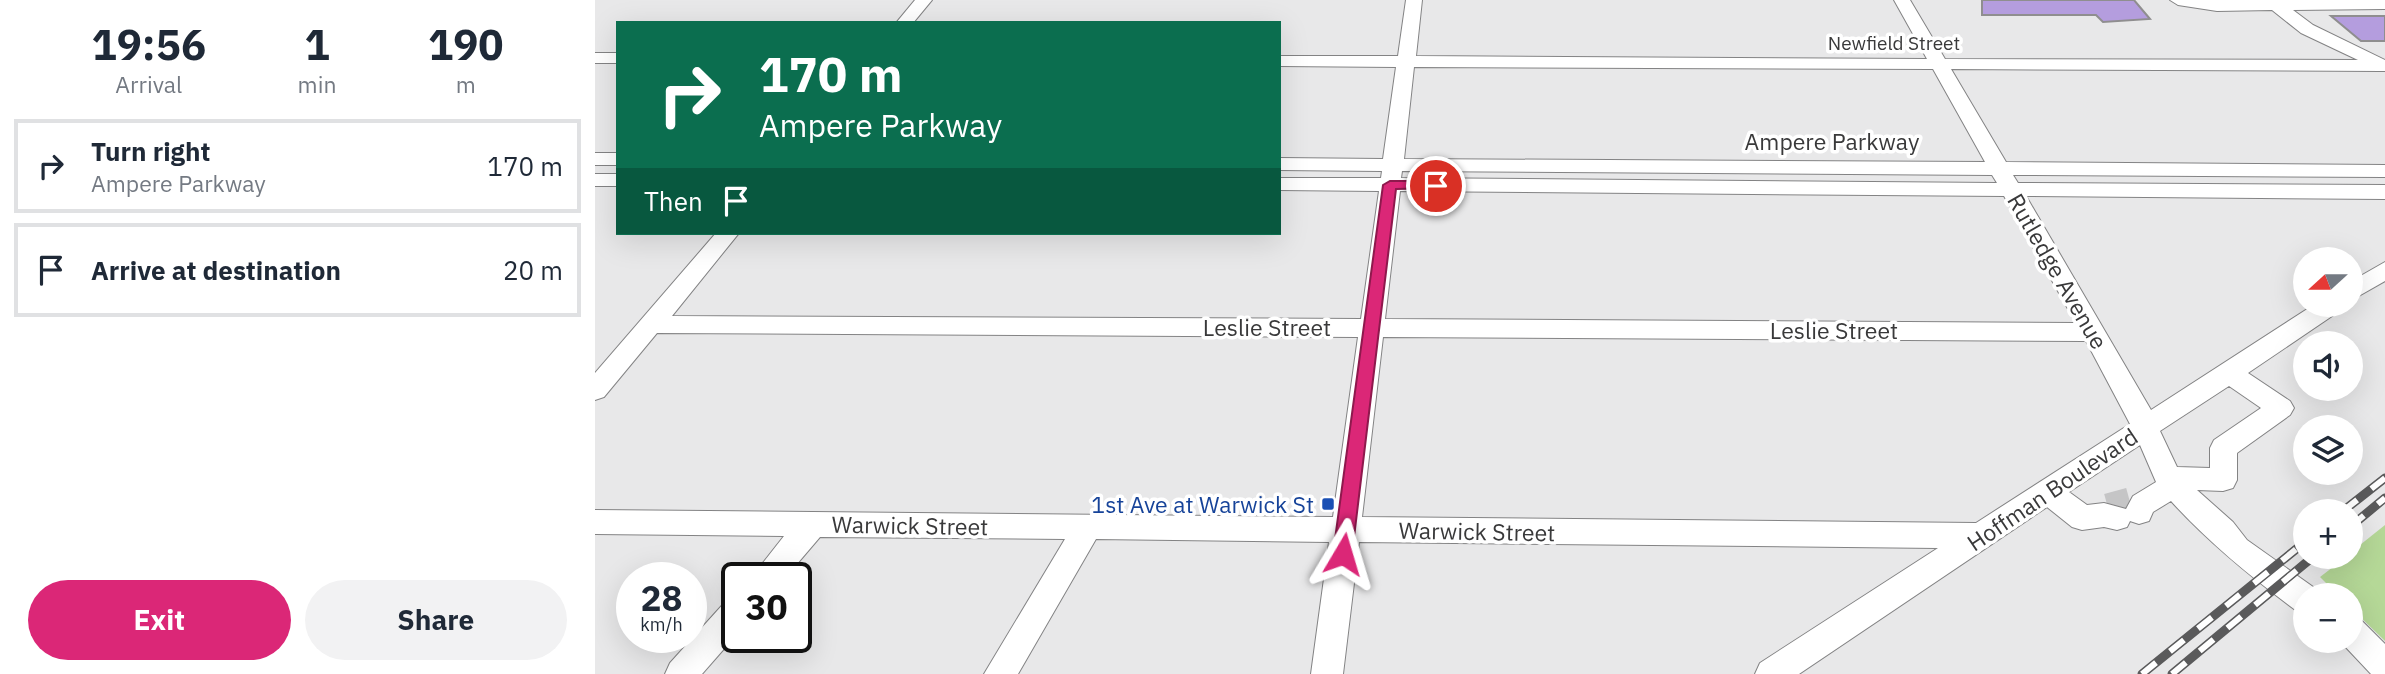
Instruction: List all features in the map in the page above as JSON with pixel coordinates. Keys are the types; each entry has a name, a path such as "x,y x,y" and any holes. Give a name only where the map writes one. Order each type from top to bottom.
{"street":[{"path":"906,21 924,0"},
{"path":"1327,674 1414,0"},
{"name":"Rutledge Avenue","path":"1902,0 2094,332 2146,427 2154,451 2171,481 2223,531 2237,549 2293,590"},
{"path":"2178,0 2208,5 2385,4"},
{"path":"2275,5 2307,29 2384,67"},
{"path":"595,58 616,58"},
{"name":"Newfield Street","path":"1281,61 2384,67"},
{"path":"595,159 616,159"},
{"name":"Ampere Parkway","path":"1281,164 1392,175 2011,189 2385,192"},
{"name":"Ampere Parkway","path":"1281,184 1392,175 2000,169 2385,171"},
{"path":"595,180 616,180"},
{"path":"595,390 726,235"},
{"path":"2363,284 2385,270"},
{"name":"Hoffman Boulevard","path":"1771,674 2313,317"},
{"name":"Leslie Street","path":"651,324 2094,332"},
{"path":"2048,492 2081,518 2123,510 2171,481 2223,480 2224,448 2281,408 2229,373"},
{"name":"Warwick Street","path":"595,522 1982,536"},
{"path":"780,562 813,524"},
{"path":"1000,674 1089,527"},
{"name":"Rutledge Avenue","path":"2223,531 2248,541 2301,583"},
{"path":"681,674 721,629"},
{"path":"2363,643 2385,666"}],"green space":[{"path":"2385,525 2385,641 2363,620 2363,583 2326,583 2320,577 2330,569 2363,569 2363,543"}],"building":[{"path":"1982,0 2134,0 2150,19 2103,22 2096,15 1982,15"},
{"path":"2331,16 2385,16 2385,41 2361,41"}],"tunnel":[{"path":"2108,508 2130,502"}],"railway":[{"path":"2358,499 2385,478"},
{"path":"2363,516 2385,498"},
{"path":"2142,674 2293,552"},
{"path":"2172,674 2298,569"}],"place":[{"name":"1st Ave at Warwick St","path":"1328,504"}],"route":[{"path":"1343,554 1390,185 1436,186"}]}
